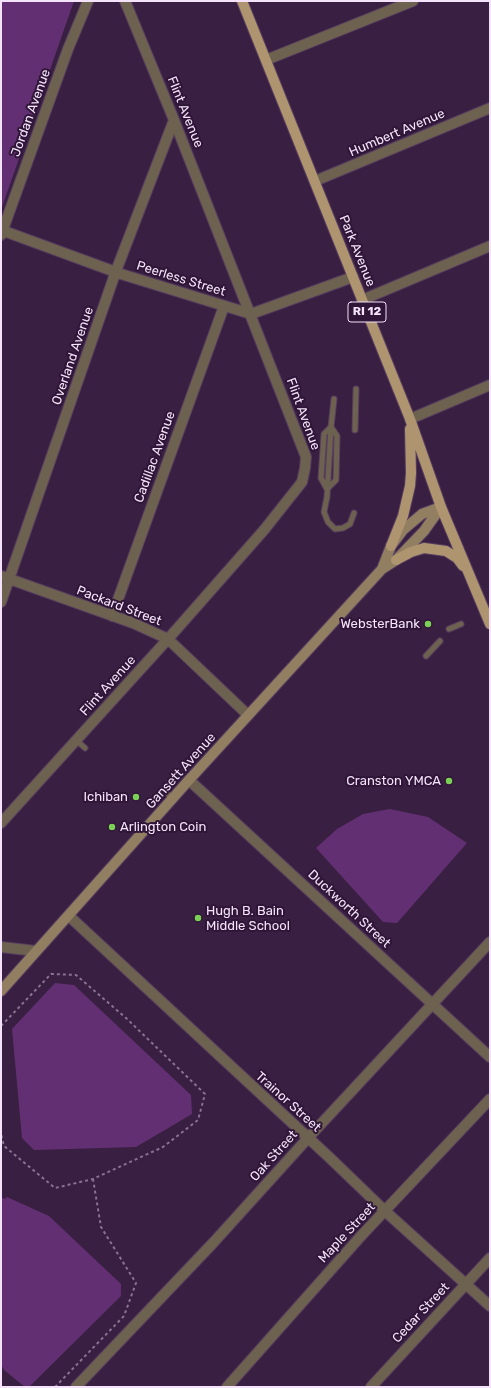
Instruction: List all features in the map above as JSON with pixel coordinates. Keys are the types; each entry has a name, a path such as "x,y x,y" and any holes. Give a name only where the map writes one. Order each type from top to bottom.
{"main road":[{"name":"Park Avenue","path":"242,1 410,419 441,507 490,624"},
{"path":"391,546 403,516 410,486 410,419"},
{"name":"Gansett Avenue","path":"382,569 391,546 403,530 422,514 441,507"},
{"name":"Gansett Avenue","path":"1,991 140,834 382,569 396,560 424,531 441,507"},
{"path":"396,560 411,552 424,548 433,548 446,551 457,558 469,573"}],"street":[{"name":"Jordan Avenue","path":"1,232 68,49 88,1"},
{"name":"Flint Avenue","path":"1,823 168,639 264,530 302,482 306,457 174,120 125,1"},
{"path":"266,60 413,1"},
{"name":"Humbert Avenue","path":"315,181 490,108"},
{"name":"Overland Avenue","path":"1,602 5,577 116,271 174,120"},
{"name":"Peerless Street","path":"1,232 116,271 251,314"},
{"path":"362,300 490,246"},
{"path":"251,314 353,278"},
{"name":"Cadillac Avenue","path":"112,616 224,306"},
{"path":"410,419 490,385"},
{"name":"Packard Street","path":"5,577 133,623 168,639 248,715"},
{"name":"Duckworth Street","path":"190,780 490,1057"},
{"name":"Trainor Street","path":"69,916 385,1211 490,1306"},
{"name":"Oak Street","path":"76,1387 217,1238 490,942"},
{"path":"1,948 36,951"},
{"name":"Maple Street","path":"227,1387 356,1241 490,1099"},
{"name":"Cedar Street","path":"371,1387 490,1258"}],"lane":[{"path":"355,430 356,389"},
{"path":"334,399 324,512 328,522 335,529 343,528 350,524 354,513"},
{"path":"450,629 461,624"},
{"path":"426,656 440,641"},
{"path":"76,740 85,748"},
{"path":"165,791 173,799"},
{"path":"132,827 140,834"}],"path":[{"path":"1,1026 51,974 76,975 126,1018 206,1094 198,1120 162,1147 94,1179 56,1188 4,1146 1,1134"},
{"path":"55,1387 124,1316 136,1283 101,1228 94,1179"}],"shaded area":[{"path":"1,1 74,1 1,210"},
{"path":"390,809 428,817 467,843 397,923 383,922 316,848 337,829 363,814"},
{"path":"55,983 74,985 191,1095 192,1114 136,1147 34,1150 22,1138 12,1029"},
{"path":"1,1197 5,1199 7,1197 49,1216 121,1284 121,1296 29,1387 25,1387 4,1370 1,1365"}],"place":[{"name":"WebsterBank","path":"428,624"},
{"name":"Cranston YMCA","path":"449,781"},
{"name":"Ichiban","path":"136,797"},
{"name":"Arlington Coin","path":"112,827"},
{"name":"Hugh B. Bain Middle School","path":"198,918"}]}
